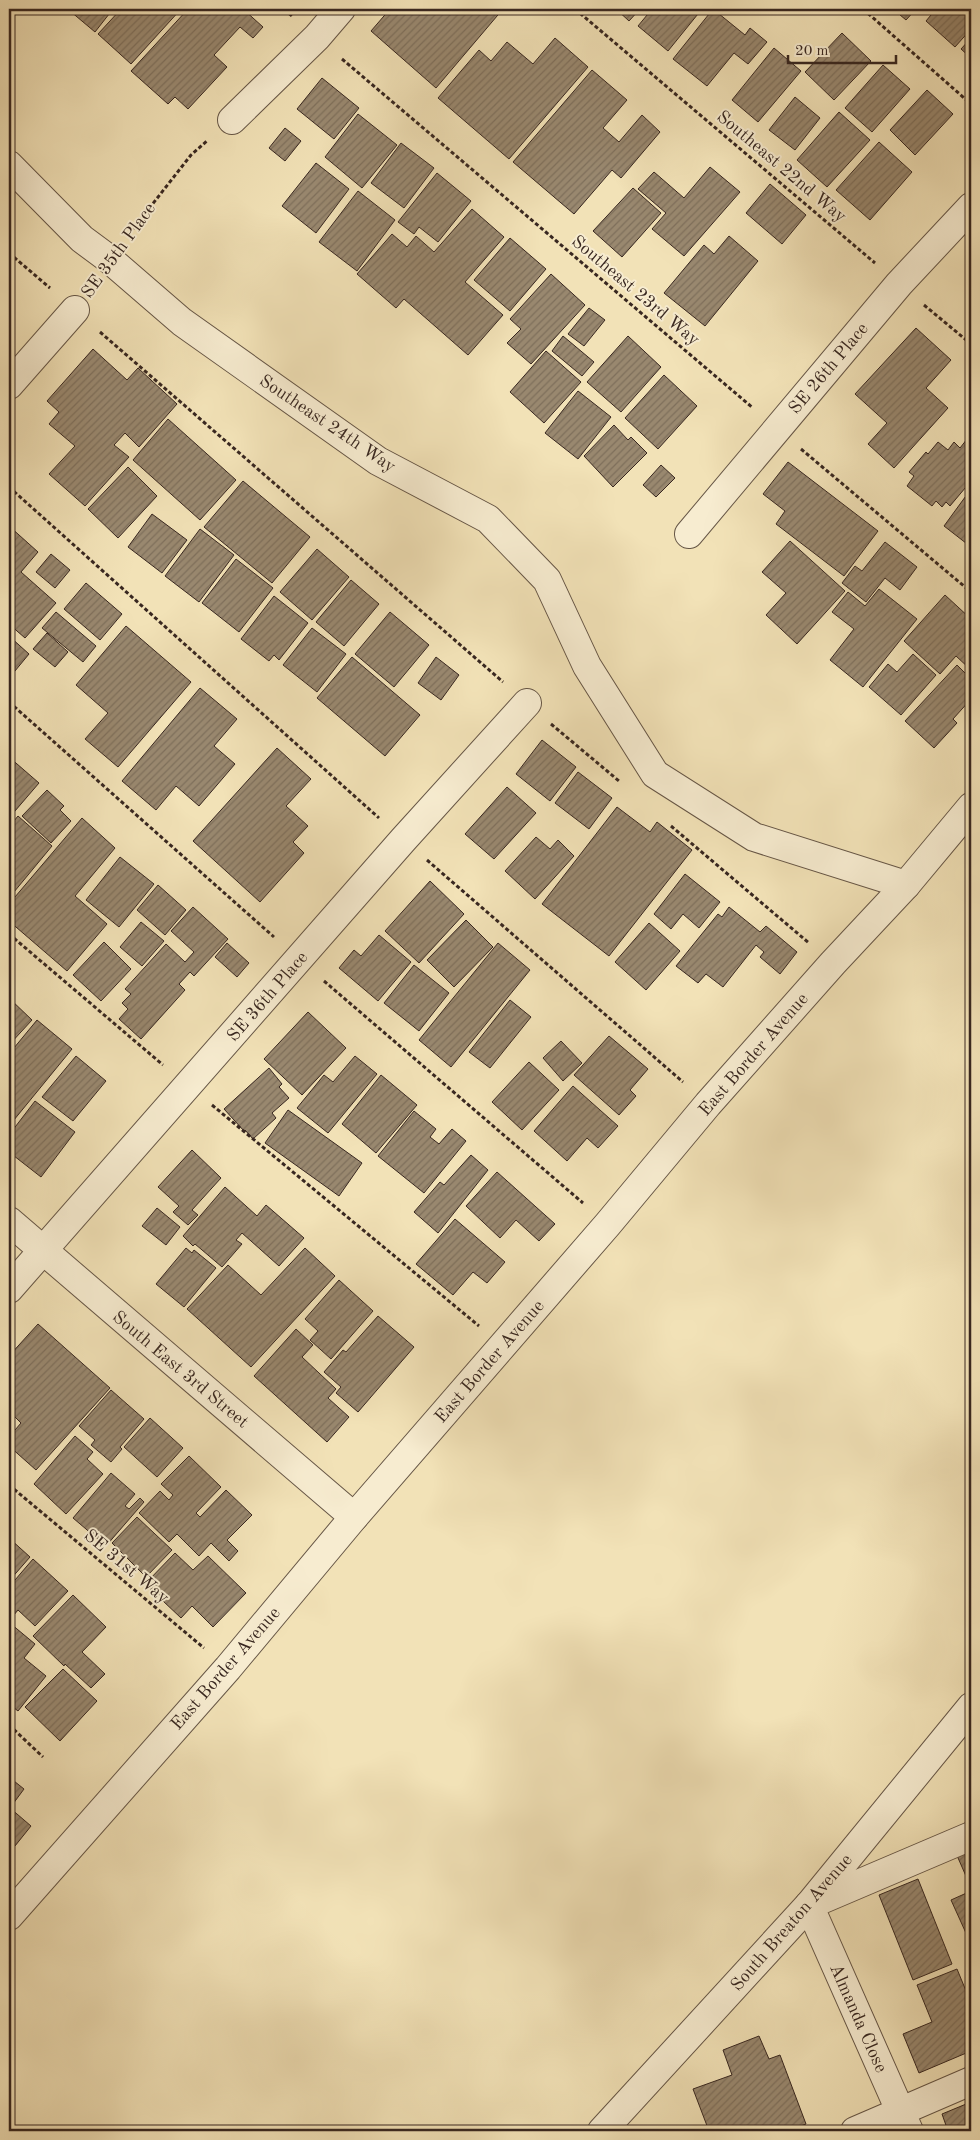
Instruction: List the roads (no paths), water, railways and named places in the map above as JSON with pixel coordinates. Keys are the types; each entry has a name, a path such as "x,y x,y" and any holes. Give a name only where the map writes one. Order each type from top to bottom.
{"street":[{"path":"232,120 317,37 341,9"},
{"name":"Southeast 24th Way","path":"9,165 82,239 109,259 182,322 378,461 488,519 547,580 587,666 655,774 754,837 906,885"},
{"name":"SE 26th Place","path":"688,534 899,284 971,207"},
{"name":"SE 35th Place","path":"9,385 75,310"},
{"name":"SE 36th Place","path":"9,1289 527,703"},
{"name":"East Border Avenue","path":"9,1916 228,1668 354,1517 708,1104 833,963 906,885 971,807"},
{"name":"South East 3rd Street","path":"9,1221 354,1517"},
{"name":"South Breaton Avenue","path":"602,2131 809,1905 971,1707"},
{"path":"809,1905 971,1836"},
{"name":"Almanda Close","path":"809,1905 905,2121"},
{"path":"854,2131 905,2121 971,2081"}]}
